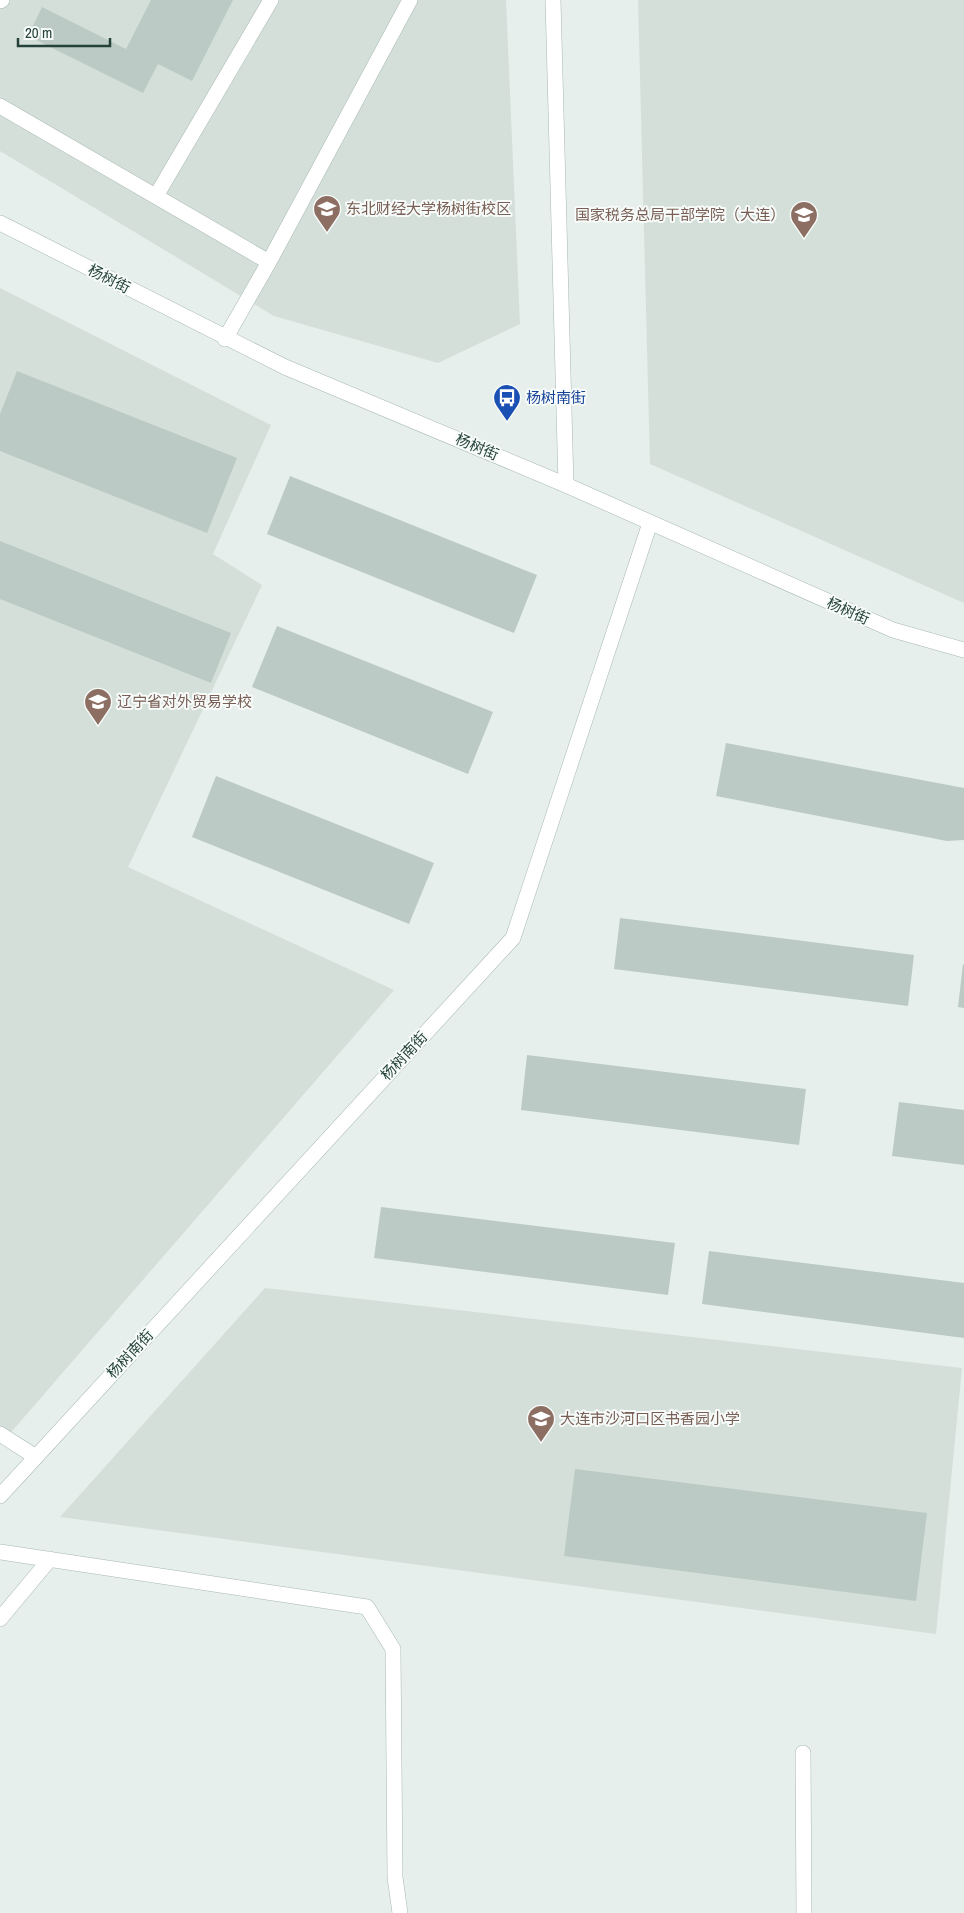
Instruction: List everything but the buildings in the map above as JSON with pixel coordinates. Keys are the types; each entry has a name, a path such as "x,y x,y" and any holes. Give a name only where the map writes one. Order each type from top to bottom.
{"street":[{"path":"156,196 271,0"},
{"path":"224,338 269,262 410,0"},
{"path":"553,0 566,485"},
{"path":"0,106 269,262"},
{"name":"杨树街","path":"0,223 224,338 285,367 566,485 893,630 964,650"},
{"name":"杨树南街","path":"0,1496 513,938 650,523"},
{"path":"0,1434 36,1457"},
{"path":"0,1552 367,1607 393,1649 395,1877 400,1913"},
{"path":"0,1619 50,1559"},
{"path":"803,1753 804,1913"}],"shaded area":[{"name":"东北财经大学杨树街校区","path":"0,0 506,0 520,324 438,363 274,316 0,151"},
{"name":"国家税务总局干部学院（大连）","path":"638,0 964,0 964,603 650,464"},
{"name":"辽宁省对外贸易学校","path":"0,288 271,425 213,554 262,585 128,867 394,990 0,1445"},
{"name":"大连市沙河口区书香园小学","path":"265,1288 962,1368 936,1634 60,1517"}],"place":[{"name":"东北财经大学杨树街校区","path":"327,233"},
{"name":"国家税务总局干部学院（大连）","path":"804,239"},
{"name":"杨树南街","path":"507,422"},
{"name":"辽宁省对外贸易学校","path":"98,726"},
{"name":"大连市沙河口区书香园小学","path":"541,1443"}]}
